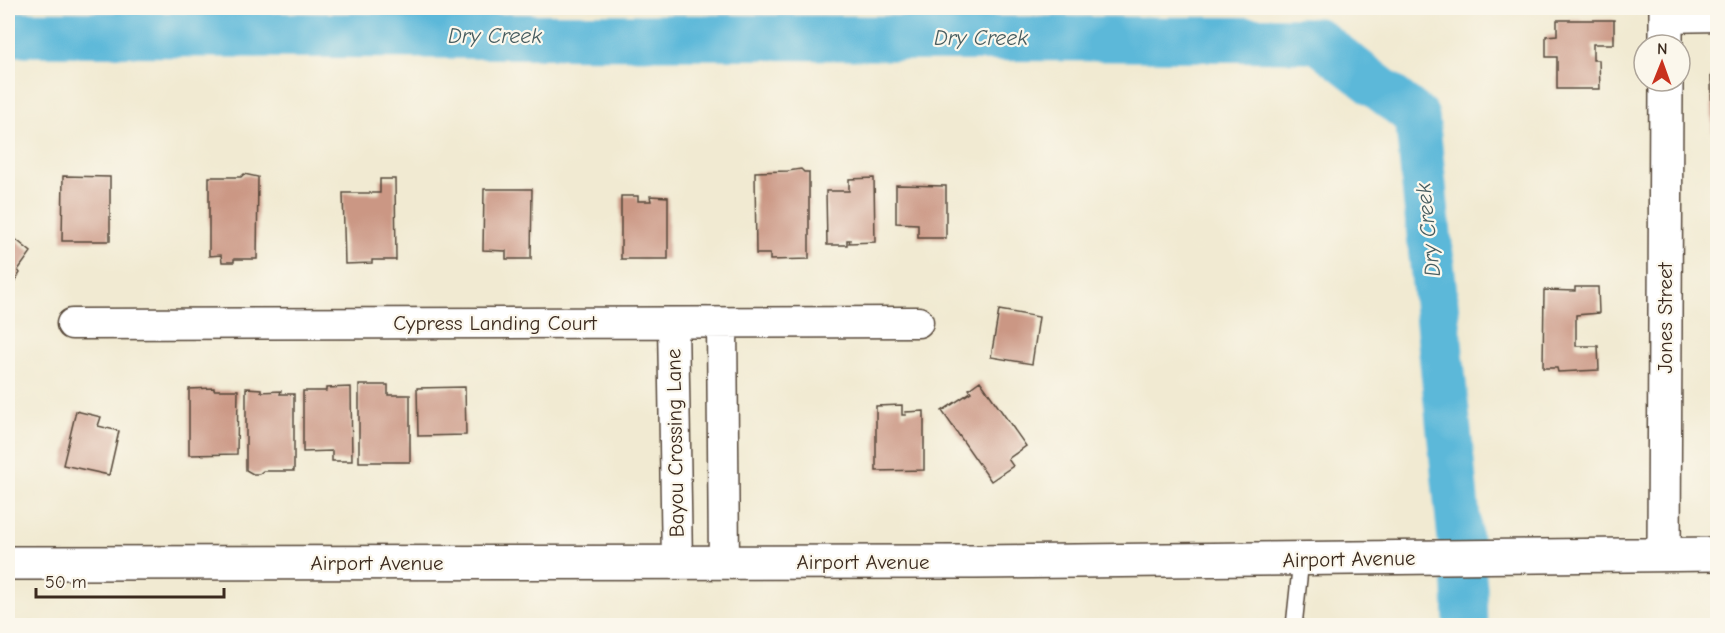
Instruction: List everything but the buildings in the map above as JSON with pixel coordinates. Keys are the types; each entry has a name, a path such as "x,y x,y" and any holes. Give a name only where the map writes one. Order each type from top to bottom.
{"street":[{"path":"1666,23 1718,16"},
{"name":"Jones Street","path":"1664,554 1666,93"},
{"name":"Cypress Landing Court","path":"72,324 918,322"},
{"name":"Bayou Crossing Lane","path":"673,323 677,563"},
{"path":"722,323 724,562"},
{"name":"Airport Avenue","path":"8,562 677,563 1301,560 1718,554"}],"lane":[{"path":"1294,626 1301,560"}],"waterway":[{"name":"Dry Creek","path":"8,34 1317,40 1417,117 1465,588 1466,626"}]}
